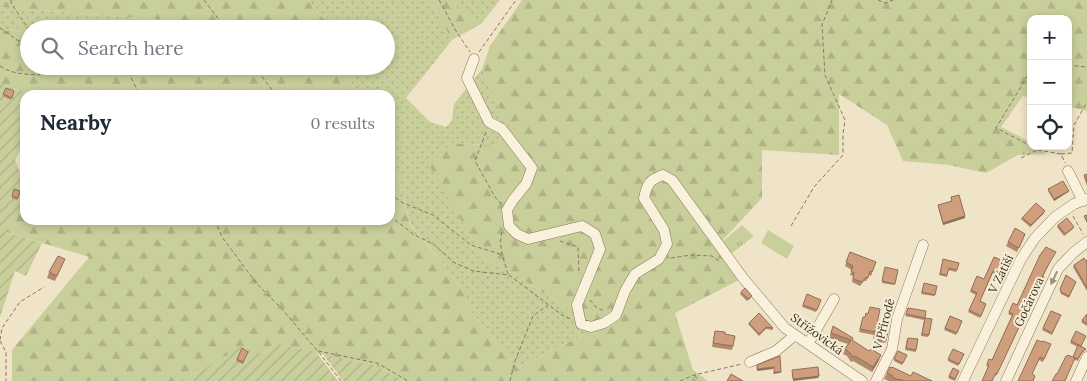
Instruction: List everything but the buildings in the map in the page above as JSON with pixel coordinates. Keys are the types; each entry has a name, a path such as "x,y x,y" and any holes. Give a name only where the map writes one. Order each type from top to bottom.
{"street":[{"path":"474,59 467,78 489,122 502,129 532,168 526,184 507,210 509,226 517,234 528,239 582,226 595,234 600,249 577,305 581,324 591,327 604,323 616,315 625,291 635,274 659,260"},
{"path":"1068,171 1085,200"},
{"name":"Střížovická","path":"659,260 667,244 664,230 644,198 646,187 654,178 663,175 672,180 743,278 785,328 862,381"},
{"name":"V Zátiší","path":"963,381 1021,260 1034,238 1055,216 1074,204 1085,200"},
{"name":"Gočárova","path":"1006,381 1058,269 1072,253 1087,242"},
{"name":"V Přírodě","path":"876,381 892,349 897,319 923,245"},
{"path":"808,344 834,299"},
{"path":"750,362 776,351 795,335"},
{"path":"1076,381 1087,357"}],"path":[{"path":"11,0 22,20"},
{"path":"204,0 219,20"},
{"path":"439,0 474,59 516,0"},
{"path":"791,226 814,187 843,156 844,120 825,74 822,25 832,0"},
{"path":"878,0 885,2 894,0"},
{"path":"0,28 20,41"},
{"path":"1072,65 1087,67"},
{"path":"0,66 6,70 20,74"},
{"path":"130,75 137,90"},
{"path":"261,75 272,90"},
{"path":"1027,77 996,128 1027,144"},
{"path":"1020,158 1038,150 1061,154 1072,153 1074,125 1087,102"},
{"path":"489,122 475,161 495,197 507,210"},
{"path":"1061,154 1068,171"},
{"path":"395,197 403,203 433,215 472,245 503,255 508,275"},
{"path":"1068,208 1082,233"},
{"path":"395,220 413,234 433,244 455,264 472,271 508,275 562,315 581,324"},
{"path":"217,225 222,236 257,284 318,350 341,381"},
{"path":"558,241 578,246 578,269 582,290 596,308 616,315"},
{"path":"659,260 691,255 712,256 720,262"},
{"path":"6,381 6,352 0,340 2,328 20,302 44,286"},
{"path":"510,381 515,360 534,316 548,304"},
{"path":"318,350 377,364 408,381"},
{"path":"680,381 694,375 750,362"},
{"path":"694,375 698,381"}],"green space":[{"path":"0,0 308,0 325,20 164,20 0,7"},
{"path":"308,0 430,0 452,40 406,98 430,122 446,127 452,120 454,104 482,69 509,128 501,138 498,146 453,143 430,165 484,260 504,268 599,327 517,368 470,310 465,294 449,271 410,224 398,175 395,174 395,90 355,90 347,75 395,75 395,20 325,20"},
{"path":"430,0 452,0 458,10 481,24 452,40"},
{"path":"452,0 500,0 481,24 458,10"},
{"path":"522,0 1087,0 1087,111 1072,107 1072,15 1027,15 1027,97 1023,96 1001,127 1027,140 1027,150 1042,150 1046,154 1018,155 986,173 949,165 903,161 887,125 839,94 839,155 762,150 762,198 720,243 739,280 675,313 693,370 708,381 404,381 376,366 274,343 264,355 204,369 180,381 12,381 12,350 89,257 6,232 20,212 20,225 395,225 395,174 398,175 410,225 449,271 465,294 470,310 517,368 599,327 504,268 484,260 429,165 453,143 498,146 501,138 509,129 482,69 490,46"},
{"path":"0,7 164,20 20,20 20,31 0,30"},
{"path":"0,30 20,31 20,75 347,75 355,90 20,90 0,83"},
{"path":"0,83 20,90 20,150 15,160 20,172 20,212 6,232 42,243 26,276 15,271 0,317"},
{"path":"742,225 754,236 731,254 722,242"},
{"path":"768,230 794,246 787,259 761,243"},
{"path":"274,343 316,352 338,381 180,381 242,346 264,355"},
{"path":"323,354 376,366 404,381 343,381"}]}
